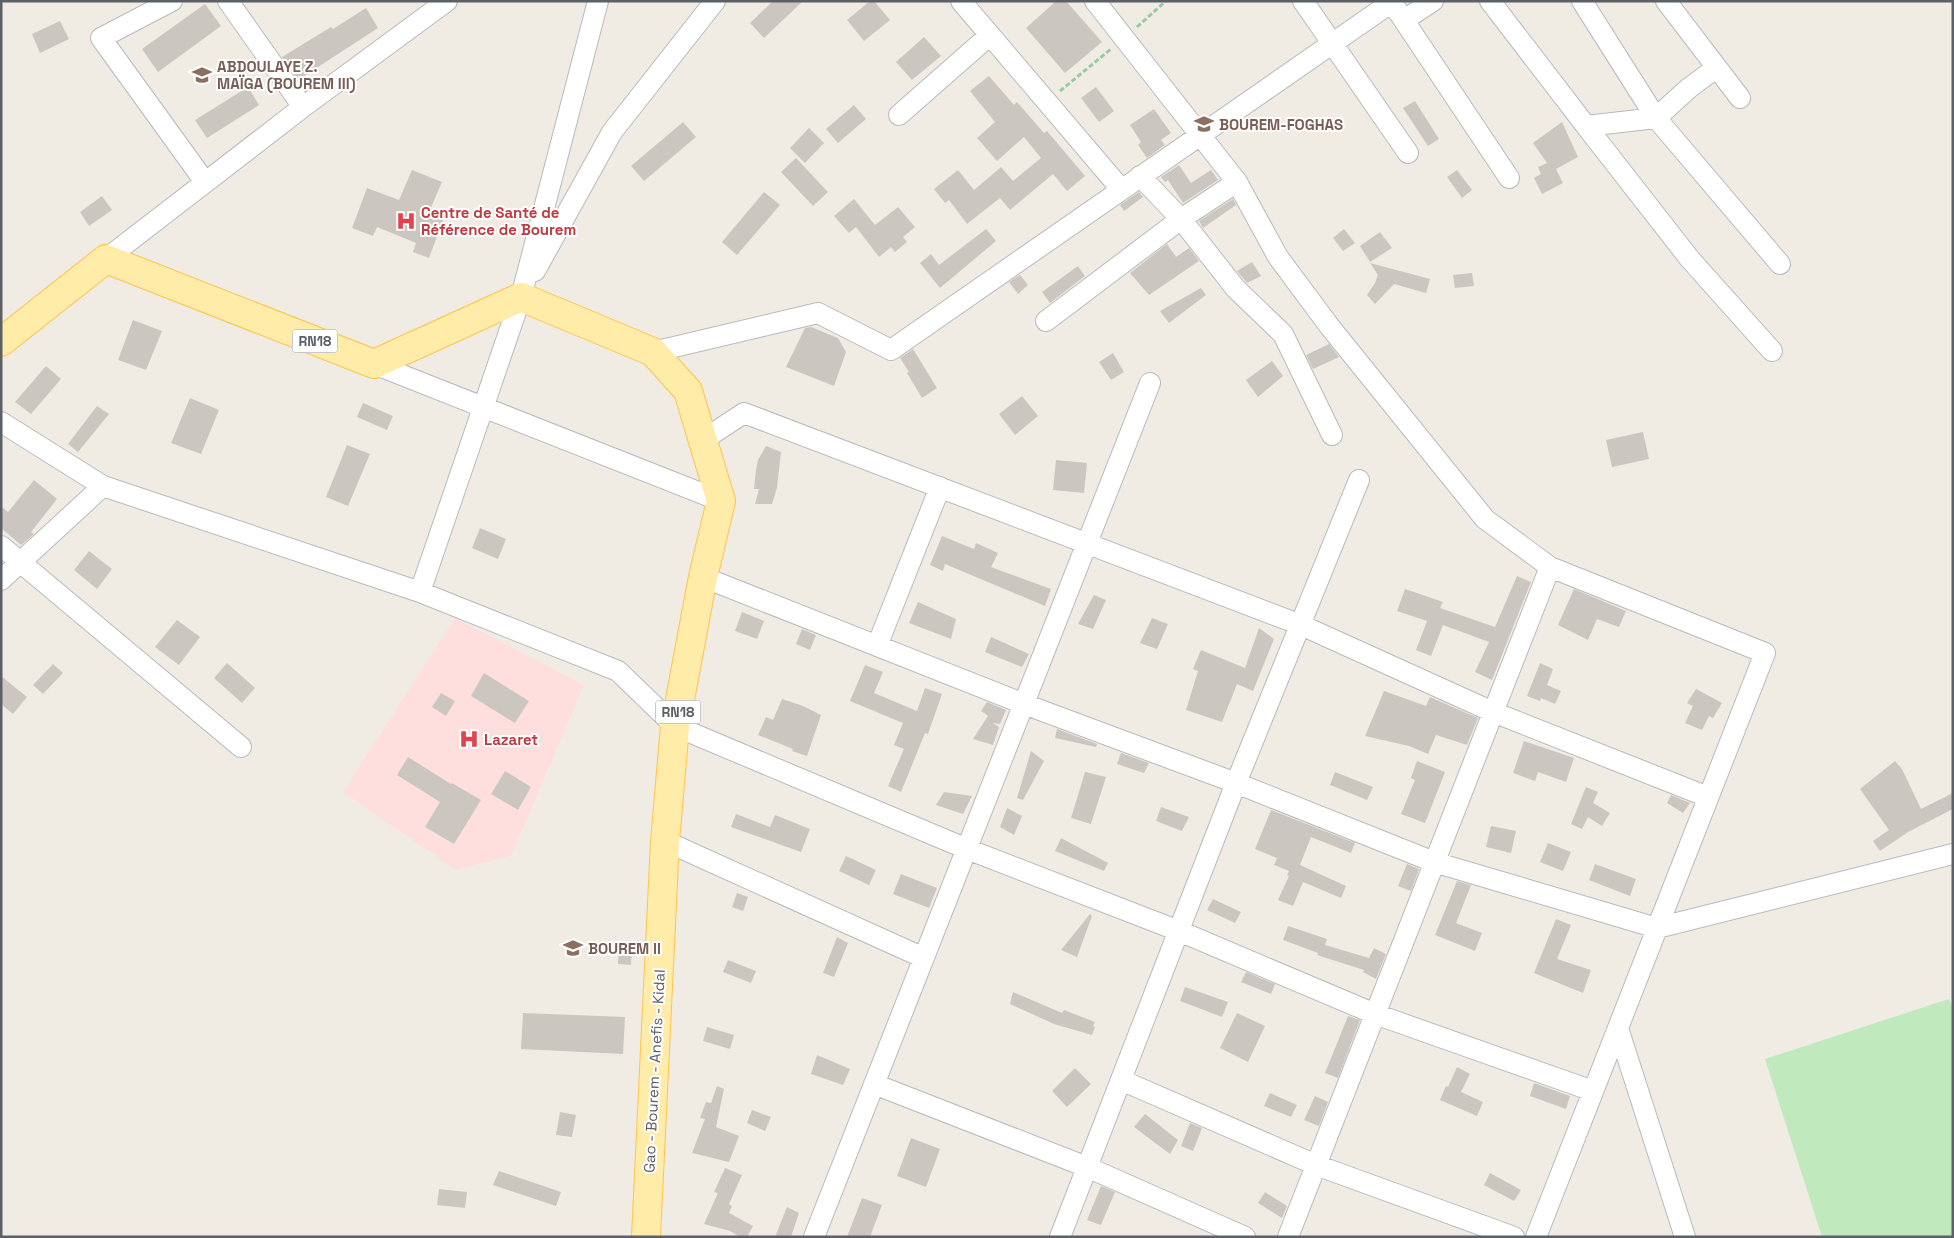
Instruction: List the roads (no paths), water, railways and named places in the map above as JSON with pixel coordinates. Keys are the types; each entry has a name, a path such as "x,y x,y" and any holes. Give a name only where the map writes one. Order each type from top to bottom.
{"main road":[{"path":"1,342 106,259"},
{"name":"RN18","path":"106,259 374,364"},
{"name":"Gao - Bourem - Anefis - Kidal","path":"521,297 653,352 688,391 721,501 703,577 676,726 665,841 646,1237"},
{"path":"374,364 521,297"}],"street":[{"path":"172,1 101,38 205,182"},
{"path":"228,1 303,108"},
{"path":"106,259 303,108 448,1"},
{"path":"420,592 521,297 598,1"},
{"path":"521,297 612,132 715,1"},
{"path":"962,1 1121,189"},
{"path":"1095,1 1237,182 1278,257 1330,327 1485,519 1550,567 1764,653 1536,1237"},
{"path":"1303,1 1408,153"},
{"path":"653,352 818,313 891,350 1392,1 1509,178"},
{"path":"1404,20 1433,1"},
{"path":"1490,1 1688,258 1772,351"},
{"path":"1582,1 1656,118 1780,264"},
{"path":"1666,1 1740,98"},
{"path":"899,115 990,35"},
{"path":"1586,126 1656,118 1689,88 1716,68"},
{"path":"1140,176 1181,220 1236,289 1283,334 1332,435"},
{"path":"1046,321 1181,220 1237,182"},
{"path":"374,364 721,501"},
{"path":"814,1237 1150,382"},
{"path":"703,440 744,413 1300,625 1493,712 1708,797"},
{"path":"1,422 103,486 420,592 618,670 676,726 967,849 1179,931 1375,1014 1593,1091"},
{"path":"1060,1237 1236,783 1359,480"},
{"path":"1,580 103,486"},
{"path":"878,646 940,487"},
{"path":"1,546 241,747"},
{"path":"1288,1237 1550,567"},
{"path":"703,577 1024,704 1236,783 1434,862 1657,928 1953,854"},
{"path":"665,841 924,958"},
{"path":"1618,1028 1685,1237"},
{"path":"1121,1080 1316,1165 1514,1237"},
{"path":"874,1084 1087,1167 1245,1237"}],"place":[{"name":"ABDOULAYE Z. MAÏGA (BOUREM III)","path":"202,75"},
{"name":"BOUREM-FOGHAS","path":"1204,124"},
{"name":"Centre de Santé de Référence de Bourem","path":"406,221"},
{"name":"Lazaret","path":"469,739"},
{"name":"BOUREM II","path":"573,948"}]}
